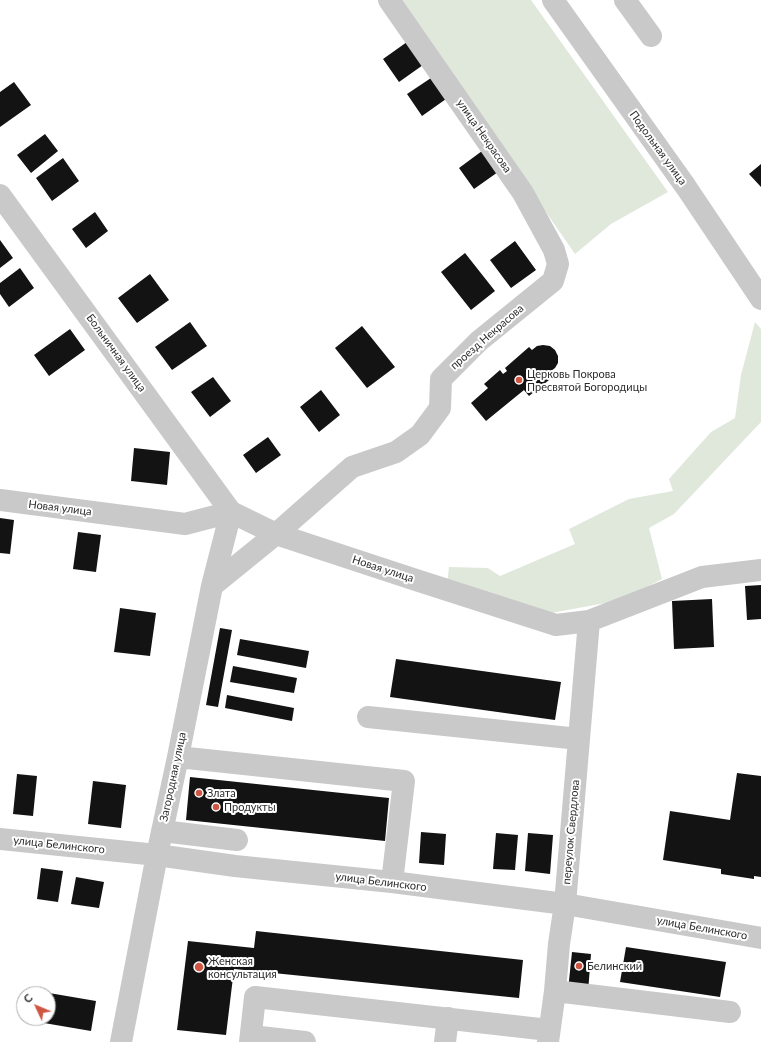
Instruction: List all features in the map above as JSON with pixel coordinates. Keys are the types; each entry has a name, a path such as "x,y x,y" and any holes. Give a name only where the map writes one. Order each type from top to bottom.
{"street":[{"name":"улица Некрасова","path":"389,0 523,193 554,250 558,264 553,281"},
{"name":"Подольная улица","path":"553,0 686,187 761,299"},
{"path":"625,0 651,36"},
{"name":"Больничная улица","path":"0,194 231,512"},
{"name":"проезд Некрасова","path":"212,586 276,534 352,466 396,452 420,434 440,408 441,379 479,341 553,281"},
{"name":"Новая улица","path":"0,500 185,524 231,512 276,534 556,625 589,622 702,577 761,570"},
{"name":"Загородная улица","path":"121,1042 157,855 212,586 231,512"},
{"name":"переулок Свердлова","path":"548,1036 565,904 589,622"},
{"path":"368,717 579,739"},
{"path":"178,758 404,781 392,882"},
{"path":"162,831 238,840"},
{"name":"улица Белинского","path":"0,839 157,855 235,866 392,882 565,904 761,938"},
{"path":"555,991 730,1012"},
{"path":"305,1042 251,1039 255,997 448,1018 548,1036"},
{"path":"445,1042 448,1018"}],"shaded area":[{"path":"399,0 531,0 668,192 611,224 575,254"},
{"path":"755,322 761,329 761,422 674,514 649,528 662,579 622,600 551,613 447,585 449,567 488,568 500,576 575,544 569,529 629,499 673,491 669,479 711,432 735,418 741,375"}],"building":[{"path":"407,42 423,65 399,82 383,59"},
{"path":"431,78 446,99 422,116 407,94"},
{"path":"14,82 31,105 0,127 0,92"},
{"path":"45,134 58,151 31,173 17,155"},
{"path":"482,151 498,172 474,189 459,168"},
{"path":"63,158 79,181 52,201 36,178"},
{"path":"761,164 761,187 749,174"},
{"path":"95,212 108,231 86,248 72,229"},
{"path":"0,240 13,258 0,268"},
{"path":"515,241 536,270 511,288 490,260"},
{"path":"465,253 495,291 471,310 441,272"},
{"path":"20,268 34,288 9,307 0,294 0,283"},
{"path":"150,274 169,300 137,323 118,298"},
{"path":"190,322 207,346 172,370 155,347"},
{"path":"362,326 395,367 367,388 335,348"},
{"path":"70,329 85,350 49,376 34,355"},
{"name":"Церковь Покрова Пресвятой Богородицы","path":"537,346 550,346 555,350 558,356 558,363 551,371 554,376 529,396 524,390 486,421 471,403 488,388 484,384 500,370 503,374 507,371 505,368 529,347 532,350"},
{"path":"213,377 231,401 210,417 191,392"},
{"path":"321,390 340,415 319,432 300,407"},
{"path":"268,437 281,455 256,473 243,455"},
{"path":"134,448 170,452 167,485 131,481"},
{"path":"0,518 14,520 10,554 0,553"},
{"path":"78,532 101,535 96,572 73,569"},
{"path":"761,585 761,619 747,620 745,586"},
{"path":"712,599 714,647 674,649 672,601"},
{"path":"120,608 156,613 150,656 114,652"},
{"path":"220,628 232,630 218,707 206,705"},
{"path":"240,639 309,651 306,668 237,655"},
{"path":"396,659 561,682 555,720 390,697"},
{"path":"233,666 297,678 294,693 230,682"},
{"path":"227,695 294,708 292,721 225,708"},
{"path":"737,773 761,776 761,877 754,876 754,879 721,874 721,869 663,860 670,811 730,820"},
{"path":"17,774 37,776 33,816 13,814"},
{"path":"190,777 389,798 385,841 186,820"},
{"path":"93,781 126,785 121,828 88,824"},
{"path":"421,832 446,834 444,865 419,863"},
{"path":"496,833 518,835 515,870 493,869"},
{"path":"528,833 553,835 550,874 525,871"},
{"path":"41,868 63,871 58,902 37,899"},
{"path":"76,877 104,882 99,908 71,904"},
{"path":"256,931 523,960 519,998 234,969 226,1035 177,1030 188,941 254,948"},
{"path":"626,947 726,962 720,997 620,982"},
{"path":"572,952 591,954 588,992 568,990"},
{"path":"56,994 96,1001 91,1031 56,1025"}],"place":[{"name":"Церковь Покрова Пресвятой Богородицы","path":"519,380"},
{"name":"Злата","path":"199,793"},
{"name":"Продукты","path":"216,807"},
{"name":"Белинский","path":"579,966"},
{"name":"Женская консультация","path":"199,967"}]}
